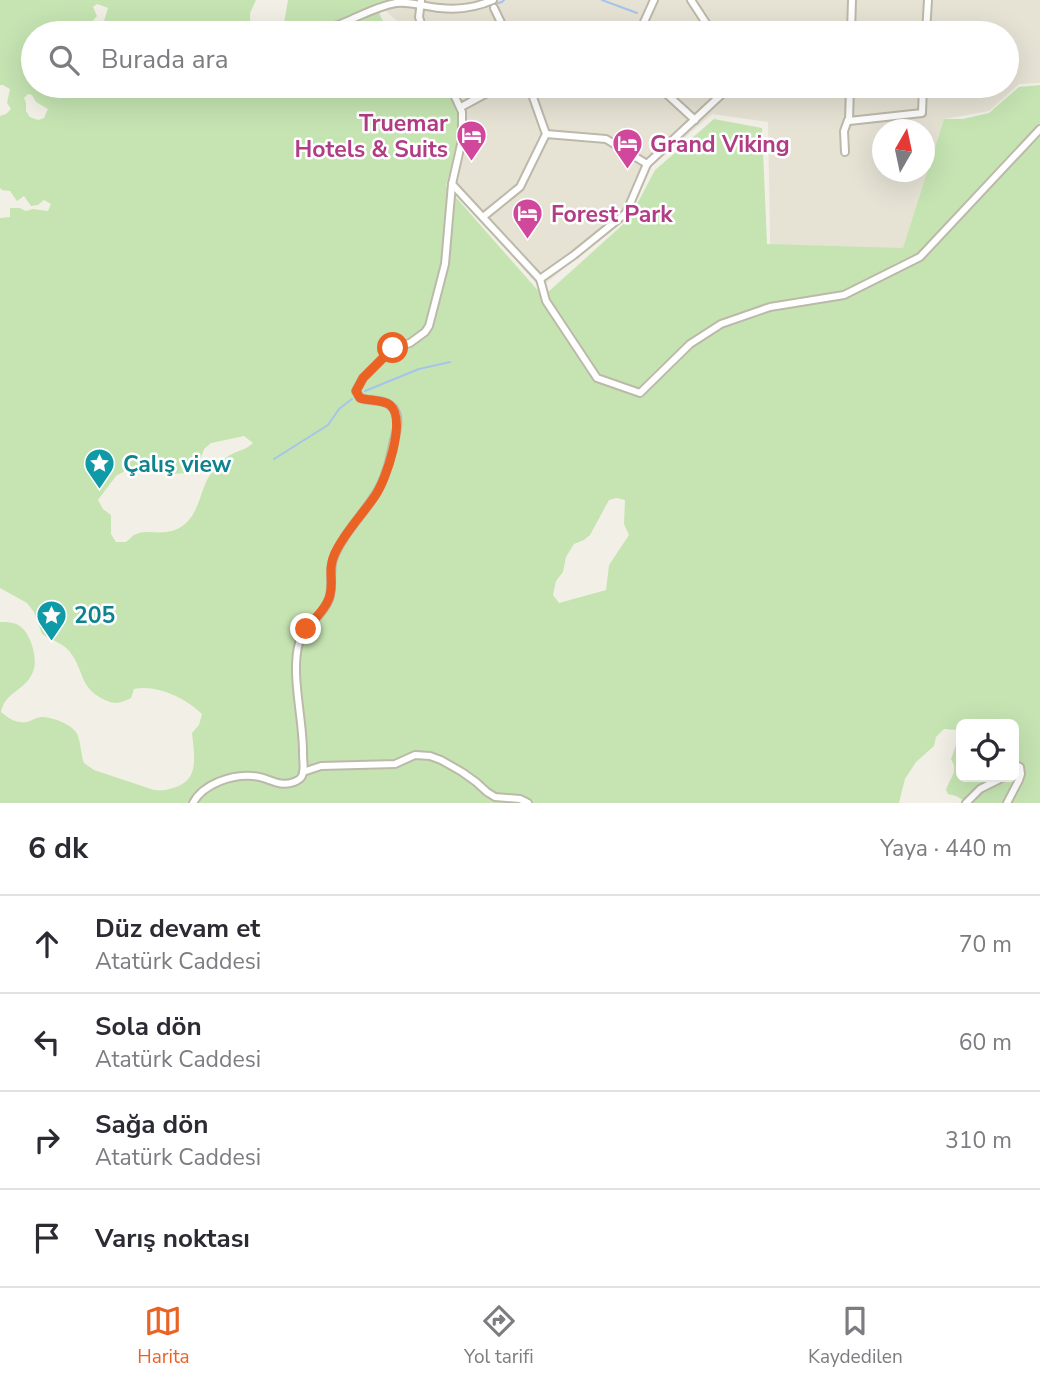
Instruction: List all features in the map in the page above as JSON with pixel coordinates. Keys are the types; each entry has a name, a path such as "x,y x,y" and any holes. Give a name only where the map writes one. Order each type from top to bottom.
{"street":[{"path":"348,21 370,10 398,3 420,2 439,8 461,8 493,0"},
{"path":"644,21 654,0"},
{"path":"691,0 705,21"},
{"path":"851,21 852,0"},
{"path":"927,21 928,0"},
{"path":"420,2 420,21"},
{"path":"495,8 501,21"},
{"path":"193,803 198,794 218,782 242,775 289,784 299,780 303,772 297,678 299,644 306,629 330,598 331,564 335,554 385,479 397,431 393,407 383,401 360,398 356,388 393,348 410,343 429,326 445,264 452,184 461,140 461,107 456,98"},
{"path":"461,107 478,98"},
{"path":"483,217 520,187 546,134 533,98"},
{"path":"672,98 695,120"},
{"path":"540,279 574,256 626,213 647,164 718,98"},
{"path":"845,152 844,131 849,98"},
{"path":"847,120 922,113 923,98"},
{"path":"452,184 540,279 546,301 597,378 640,393 690,344 720,324 770,307 844,295 920,257 1040,129"},
{"path":"546,134 606,139 647,164"},
{"path":"303,772 321,766 396,764 415,755 430,756 462,772 495,797 520,799 528,803"},
{"path":"966,803 981,789 994,782"},
{"path":"1007,803 1017,782"}],"shaded area":[{"path":"381,0 1040,0 1040,83 1019,84 1019,21 397,21 380,6"},
{"path":"452,98 1003,98 989,111 944,119 935,148 935,119 872,119 872,182 924,182 903,249 771,291 768,122 712,114 652,166 629,216 545,284 537,284 450,185 460,139 461,116"}],"green space":[{"path":"0,0 256,0 250,13 250,21 104,21 108,8 97,4 93,7 97,16 93,21 21,21 21,98 24,98 26,103 26,111 30,117 38,120 44,118 48,109 34,98 450,98 458,112 460,131 446,186 541,294 547,293 629,219 655,170 714,119 762,128 767,244 903,248 924,182 935,182 935,147 944,119 963,119 989,113 1006,98 1019,98 1019,87 1040,85 1040,803 973,803 976,798 971,795 963,800 948,794 946,790 954,771 951,759 956,745 956,782 1019,782 1019,719 956,719 956,730 944,729 936,737 934,746 916,762 905,779 899,803 0,803 0,622 16,624 25,631 33,649 35,663 29,680 6,700 1,712 17,721 26,722 41,717 68,725 78,736 84,763 94,770 154,790 167,790 184,783 194,765 192,733 199,725 202,714 188,703 161,690 134,689 131,698 118,703 109,702 97,695 86,685 70,652 42,634 34,612 27,603 0,588 0,218 10,217 10,208 48,211 51,204 44,200 31,206 24,196 17,201 10,191 0,188 0,116 11,109 7,103 10,89 0,85","holes":["244,436 253,443 227,457 215,468 186,523 172,531 140,533 126,542 116,542 111,534 111,515 103,509 98,500 116,476 136,465 168,474 189,473 211,443","609,500 625,500 624,524 629,535 609,565 606,590 559,603 553,595 556,581 563,572 566,557 574,544 590,535"]},
{"path":"288,0 392,0 378,8 384,21 284,21"}],"waterway":[{"path":"484,7 504,0"},
{"path":"602,0 637,13"},
{"path":"425,9 458,11"},
{"path":"365,391 419,369 450,362"},
{"path":"274,459 328,425 339,409 352,399"}],"place":[{"name":"Truemar Hotels & Suits","path":"471,163"},
{"name":"Grand Viking","path":"627,171"},
{"name":"Forest Park","path":"528,241"},
{"name":"Çalış view","path":"100,491"},
{"name":"205","path":"51,642"}],"route":[{"path":"306,629 330,598 331,564 335,554 385,479 397,431 396,413 387,403 360,398 356,391 363,378 393,348"}]}
